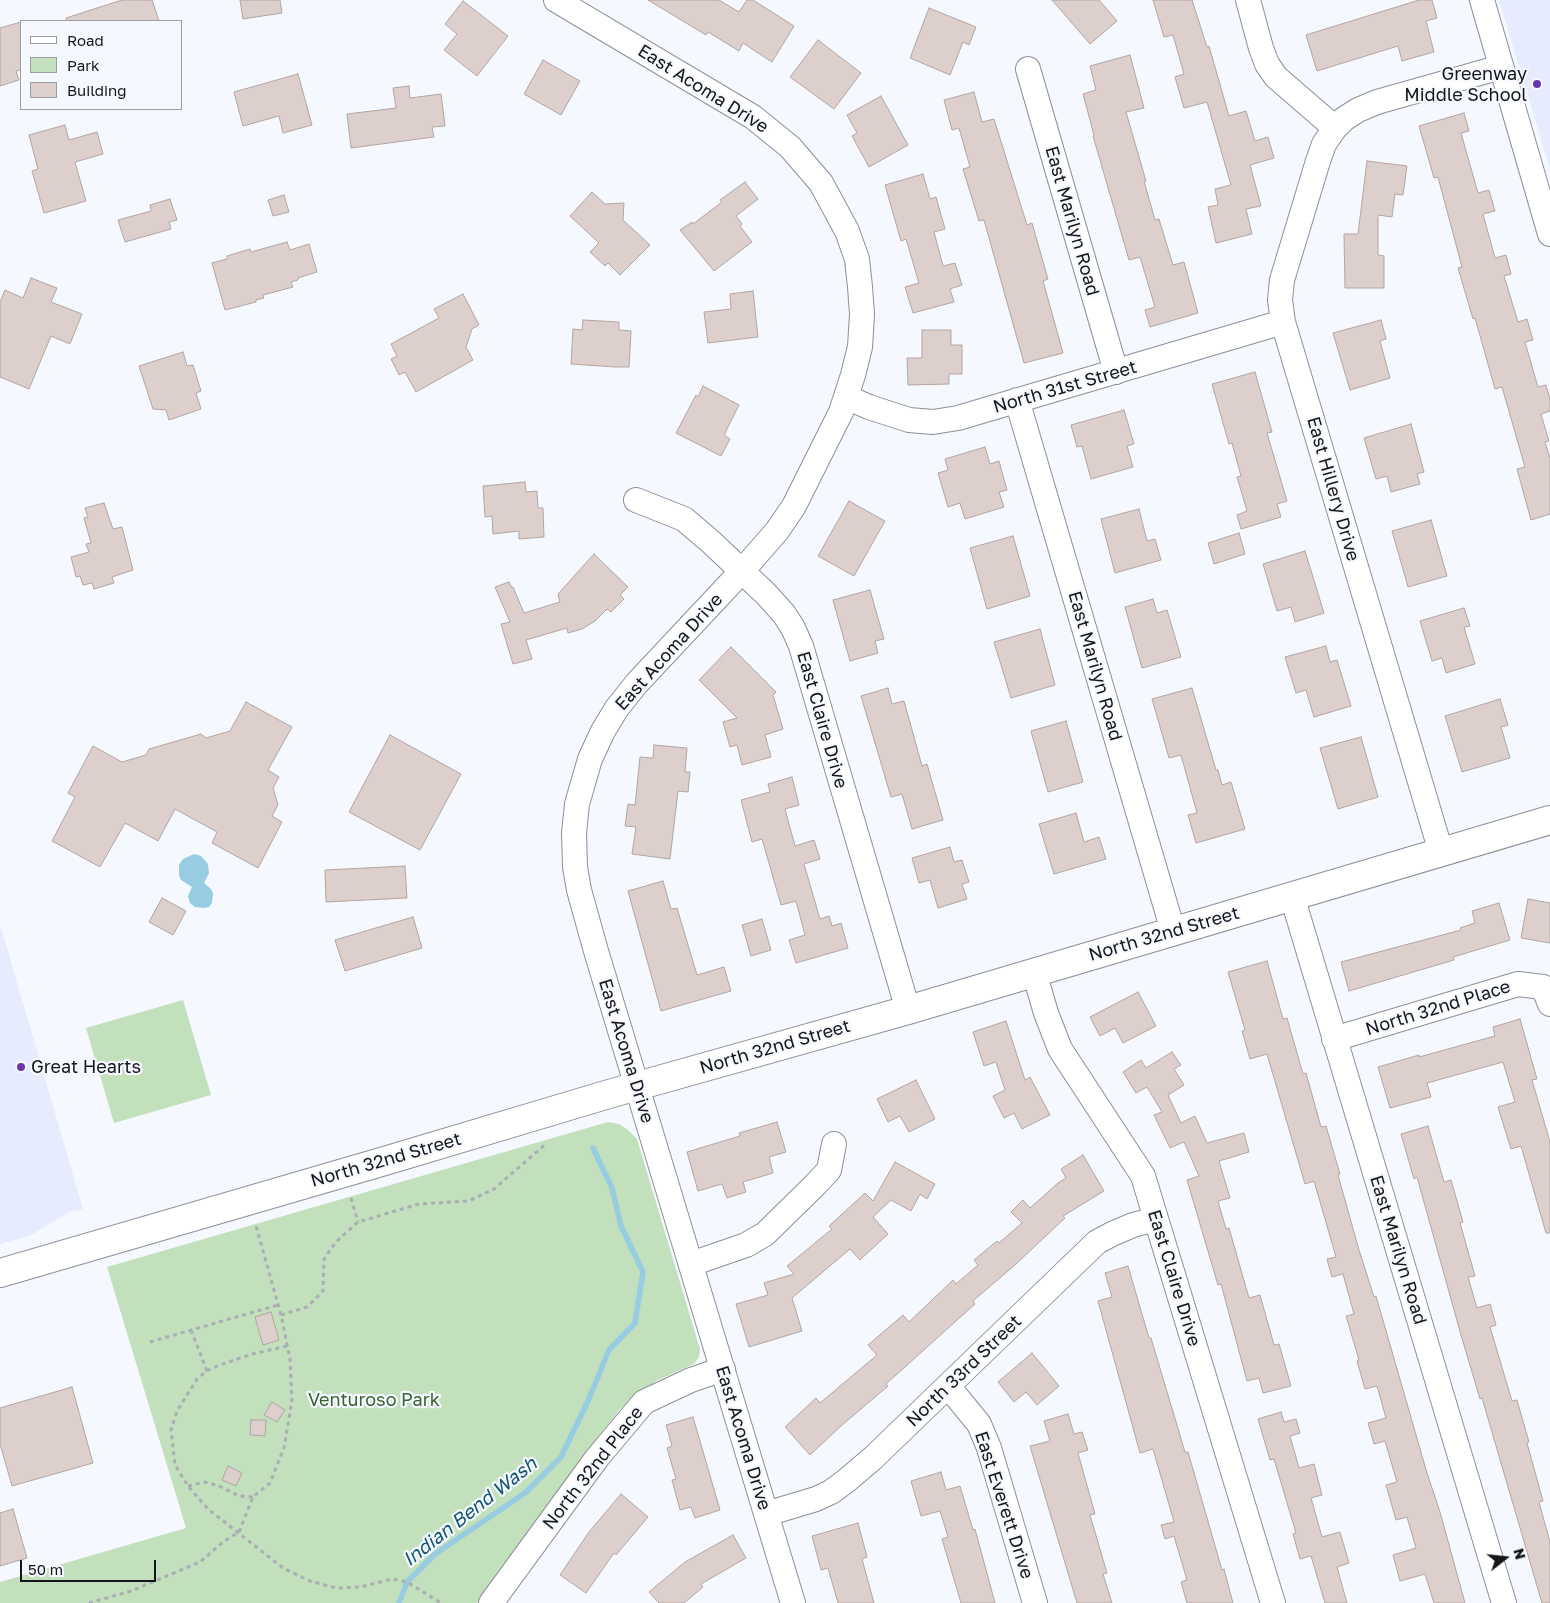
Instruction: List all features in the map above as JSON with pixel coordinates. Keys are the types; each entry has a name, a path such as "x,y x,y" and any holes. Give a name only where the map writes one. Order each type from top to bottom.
{"main road":[{"name":"North 32nd Street","path":"0,1273 637,1086 908,1010 1550,820"}],"street":[{"name":"East Acoma Drive","path":"556,0 753,117 790,147 821,183 847,231 857,260 862,314 860,348 841,412 794,506 777,531 616,708 590,759 578,804 574,833 575,867 579,890 793,1603"},
{"path":"1248,0 1267,64 1276,77 1335,128"},
{"path":"1482,0 1550,234"},
{"name":"East Hillery Drive","path":"1441,852 1283,322 1280,300 1282,280 1318,161 1324,144 1335,128 1344,119 1358,110 1377,102 1501,66"},
{"name":"East Marilyn Road","path":"1028,69 1116,372"},
{"name":"North 31st Street","path":"846,397 908,420 933,422 958,418 1283,322"},
{"name":"East Marilyn Road","path":"1016,400 1173,931"},
{"name":"East Claire Drive","path":"636,500 684,519 742,571 784,614 793,628 801,646 908,1010"},
{"name":"East Marilyn Road","path":"1292,896 1504,1603"},
{"name":"East Claire Drive","path":"1034,972 1046,1014 1060,1049 1143,1176 1273,1603"},
{"name":"North 32nd Place","path":"1334,1039 1518,984 1547,996"},
{"path":"691,1264 746,1245 765,1234 829,1170 834,1144"},
{"name":"North 33rd Street","path":"766,1514 831,1492 872,1458 1097,1242 1133,1225 1156,1218"},
{"name":"North 32nd Place","path":"491,1603 596,1458 644,1402 691,1380 723,1369"},
{"name":"East Everett Drive","path":"948,1386 979,1424 989,1448 1035,1603"}],"path":[{"path":"281,1316 307,1307 323,1291 324,1259 336,1242 358,1222 420,1204 469,1201 494,1190 547,1143"},
{"path":"351,1198 358,1222"},
{"path":"89,1603 131,1591 200,1562 223,1542 239,1532 253,1497 270,1484 284,1448 292,1400 290,1359 281,1316 256,1226"},
{"path":"150,1342 278,1305"},
{"path":"191,1330 207,1371"},
{"path":"287,1346 252,1354 207,1371 197,1379 177,1411 171,1430 175,1465 188,1486 208,1509 283,1568 310,1581 336,1588 361,1587 392,1579 407,1582 441,1603"},
{"path":"188,1486 205,1482 239,1496 253,1497"}],"shaded area":[{"name":"Greenway Middle School","path":"1499,0 1550,0 1550,169"},
{"name":"Great Hearts","path":"0,924 83,1209 71,1211 31,1235 0,1244"}],"green space":[{"path":"183,1000 211,1095 114,1123 86,1028"},
{"name":"Venturoso Park","path":"608,1122 619,1124 637,1139 700,1349 699,1357 694,1364 656,1381 621,1408 582,1458 477,1603 0,1603 0,1582 186,1528 107,1267"}],"water":[{"path":"194,854 201,856 208,864 209,873 204,883 213,893 212,903 209,907 195,907 190,903 188,896 192,887 181,880 179,875 179,865 183,859"}],"building":[{"path":"122,0 152,0 159,20 67,20 66,18"},
{"path":"240,0 280,0 282,13 243,19"},
{"path":"648,0 719,0 739,12 747,0 753,0 794,26 772,62 743,43 739,51 708,32 706,35"},
{"path":"1052,0 1099,0 1117,21 1090,44"},
{"path":"1153,0 1192,0 1207,47 1209,46 1229,116 1246,111 1255,141 1268,137 1274,158 1250,165 1261,206 1246,209 1252,234 1216,243 1208,207 1218,205 1215,189 1231,185 1207,102 1184,108 1175,77 1184,74 1173,35 1164,37"},
{"path":"1419,0 1432,0 1437,18 1426,21 1434,52 1402,61 1398,46 1317,71 1306,35"},
{"path":"463,1 508,36 477,76 444,50 457,34 445,24"},
{"path":"929,8 976,27 969,45 963,42 950,75 910,58"},
{"path":"20,22 20,70 16,71 19,80 0,86 0,28"},
{"path":"818,40 861,73 834,109 790,77"},
{"path":"1130,55 1144,108 1126,112 1146,181 1144,181 1155,220 1159,219 1173,265 1184,262 1198,313 1150,327 1145,310 1155,307 1140,257 1129,260 1093,136 1083,94 1096,90 1090,66"},
{"path":"543,60 580,81 561,115 524,94"},
{"path":"298,74 312,125 283,133 279,116 243,126 234,92"},
{"path":"409,86 410,98 441,94 445,126 432,127 434,137 351,148 347,114 396,108 393,88"},
{"path":"974,92 982,122 994,119 1027,225 1032,223 1048,279 1043,281 1063,353 1024,363 984,220 979,221 963,169 970,167 959,128 952,130 944,100"},
{"path":"881,96 908,145 869,167 852,136 857,133 847,115"},
{"path":"1464,113 1469,131 1461,133 1478,193 1489,190 1495,211 1483,214 1495,258 1506,255 1511,274 1504,276 1518,322 1527,319 1533,340 1525,342 1538,387 1546,385 1550,399 1550,411 1541,414 1549,441 1545,442 1550,458 1550,514 1531,520 1517,469 1525,467 1502,387 1495,389 1475,318 1473,319 1458,268 1462,267 1438,177 1434,178 1419,126"},
{"path":"65,125 69,140 97,132 103,154 75,162 86,201 44,213 32,171 38,169 29,135"},
{"path":"1367,161 1407,166 1403,195 1395,194 1392,217 1378,215 1378,255 1384,256 1384,288 1345,288 1344,234 1358,234"},
{"path":"923,174 930,199 936,197 945,229 934,232 943,266 955,263 962,285 950,289 954,302 913,313 905,287 919,283 906,239 901,241 885,185"},
{"path":"745,182 758,199 736,216 742,224 740,226 752,242 714,271 680,230 692,222 693,224 722,202 720,200"},
{"path":"592,192 605,204 624,203 623,220 650,245 620,275 608,263 605,266 590,252 599,243 570,216"},
{"path":"284,195 289,212 273,216 268,200"},
{"path":"170,199 177,220 169,222 171,229 125,242 118,220 151,211 150,205"},
{"path":"287,242 290,250 309,244 317,272 291,282 293,287 263,295 264,298 256,300 256,302 225,310 212,263 250,249 251,252"},
{"path":"31,278 57,288 51,302 82,314 70,344 51,336 29,389 0,377 0,302 5,290 23,298"},
{"path":"753,291 758,337 708,343 704,312 731,309 730,294"},
{"path":"463,294 479,325 472,329 466,347 473,360 416,392 405,372 399,375 391,359 397,356 391,344 439,318 434,309"},
{"path":"583,320 619,322 619,330 631,331 629,367 571,364 573,329 582,330"},
{"path":"1381,320 1386,339 1380,341 1390,378 1350,390 1333,333"},
{"path":"922,330 951,330 951,345 962,345 962,374 949,374 949,384 908,385 907,358 922,358"},
{"path":"183,352 187,366 193,365 201,391 196,393 201,409 169,420 166,410 153,409 139,366"},
{"path":"1255,372 1272,432 1267,433 1287,501 1277,504 1281,517 1241,529 1237,515 1247,511 1237,477 1241,476 1232,443 1229,444 1212,384"},
{"path":"703,386 739,405 724,435 730,439 721,456 676,433 696,395 698,397"},
{"path":"1124,410 1134,444 1127,446 1133,467 1091,479 1082,446 1077,447 1071,425"},
{"path":"1411,424 1424,472 1417,474 1420,484 1391,492 1387,476 1376,479 1364,438"},
{"path":"985,447 990,464 999,461 1007,490 999,492 1004,507 965,519 960,503 948,507 938,473 948,470 945,459"},
{"path":"525,482 526,492 537,491 538,508 543,508 544,537 519,539 519,531 493,534 492,516 485,517 483,486"},
{"path":"849,501 885,521 854,576 818,556"},
{"path":"104,503 113,529 122,527 133,570 112,577 114,583 94,589 92,583 83,585 80,576 76,577 71,557 89,552 86,544 91,543 84,518 88,517 85,508"},
{"path":"1139,509 1147,541 1155,539 1161,560 1115,573 1101,519"},
{"path":"1431,520 1447,576 1408,587 1392,531"},
{"path":"1239,533 1245,554 1214,564 1208,543"},
{"path":"1013,536 1030,596 987,609 970,548"},
{"path":"1305,551 1324,613 1295,622 1291,607 1277,611 1263,564"},
{"path":"594,554 628,587 620,595 624,599 611,612 607,609 595,621 582,629 568,633 567,628 526,640 532,659 513,664 501,624 510,622 495,587 509,582 524,613 560,602 558,594"},
{"path":"870,590 884,639 875,641 878,653 850,661 833,600"},
{"path":"1153,599 1157,613 1167,610 1181,657 1142,668 1125,607"},
{"path":"1464,608 1470,626 1464,627 1475,664 1446,673 1442,658 1432,661 1420,621"},
{"path":"1040,629 1055,685 1011,698 994,642"},
{"path":"1326,646 1330,662 1337,660 1351,706 1314,717 1306,690 1296,693 1285,657"},
{"path":"731,647 776,692 773,695 783,729 765,735 771,757 742,765 737,745 730,747 723,722 737,718 699,680"},
{"path":"888,688 892,704 904,701 922,766 927,764 943,820 912,829 902,794 891,797 861,696"},
{"path":"1192,688 1216,770 1218,770 1222,785 1231,782 1245,829 1196,843 1188,815 1197,813 1181,755 1169,758 1152,699"},
{"path":"1500,699 1508,725 1501,727 1510,758 1462,772 1445,716"},
{"path":"246,702 292,727 268,770 279,777 273,788 278,805 272,816 282,822 258,868 212,843 217,832 175,809 158,841 125,823 100,867 52,841 75,797 68,793 93,746 122,762 146,755 149,749 201,734 206,738 230,731"},
{"path":"1066,721 1083,782 1048,792 1031,731"},
{"path":"390,735 461,774 420,850 349,812"},
{"path":"1361,737 1378,797 1338,809 1320,748"},
{"path":"654,745 687,748 685,772 690,772 688,792 678,791 670,859 632,854 636,827 625,826 628,804 635,805 640,757 653,758"},
{"path":"792,777 799,805 785,809 795,846 814,840 820,859 804,864 820,919 829,916 832,926 841,923 848,948 796,963 789,940 805,935 796,901 781,905 762,839 752,842 741,800 770,792 768,784"},
{"path":"1076,813 1084,842 1099,837 1106,859 1054,874 1039,824"},
{"path":"950,847 954,862 962,860 969,882 962,884 967,899 938,908 930,880 919,883 912,858"},
{"path":"405,866 407,898 326,902 325,870"},
{"path":"663,881 671,909 677,908 697,975 724,967 731,991 661,1011 628,891"},
{"path":"162,898 186,911 173,935 149,922"},
{"path":"1528,899 1550,903 1550,943 1521,938"},
{"path":"1499,903 1510,940 1453,957 1454,960 1349,991 1341,962 1461,930 1460,928 1475,923 1472,911"},
{"path":"413,917 422,948 345,971 335,940"},
{"path":"762,919 771,950 751,956 742,925"},
{"path":"1267,961 1283,1019 1287,1018 1303,1074 1306,1073 1321,1127 1326,1126 1359,1250 1374,1297 1376,1296 1465,1603 1434,1603 1425,1574 1400,1581 1393,1555 1416,1548 1407,1517 1396,1520 1386,1485 1397,1482 1385,1441 1374,1444 1368,1423 1386,1418 1377,1386 1365,1389 1346,1316 1354,1314 1343,1274 1332,1277 1327,1259 1336,1257 1314,1181 1305,1184 1267,1054 1250,1059 1242,1031 1245,1030 1228,972"},
{"path":"1138,992 1156,1026 1123,1043 1115,1028 1100,1036 1090,1017"},
{"path":"1520,1019 1537,1079 1532,1080 1550,1142 1550,1233 1546,1233 1521,1146 1511,1149 1498,1107 1515,1102 1503,1062 1427,1083 1431,1097 1390,1108 1378,1067 1495,1036 1493,1027"},
{"path":"1006,1021 1025,1080 1030,1077 1050,1115 1022,1129 1014,1113 1004,1118 993,1096 1005,1090 996,1062 984,1066 973,1032"},
{"path":"1172,1052 1181,1065 1174,1069 1184,1085 1168,1095 1181,1123 1195,1116 1207,1143 1244,1133 1249,1152 1219,1161 1230,1198 1218,1201 1226,1229 1229,1228 1249,1298 1260,1295 1274,1345 1279,1344 1291,1386 1263,1393 1259,1378 1247,1381 1221,1284 1218,1285 1187,1180 1199,1176 1184,1142 1170,1148 1154,1115 1162,1112 1147,1087 1136,1093 1123,1072 1141,1060 1146,1068"},
{"path":"916,1080 935,1119 909,1132 900,1116 888,1122 877,1099"},
{"path":"777,1122 786,1152 769,1157 773,1173 743,1182 746,1192 727,1198 722,1184 698,1191 687,1152 740,1136 739,1133"},
{"path":"1428,1126 1444,1182 1451,1180 1463,1222 1460,1223 1475,1276 1468,1277 1477,1308 1490,1304 1496,1325 1490,1327 1512,1401 1517,1400 1529,1442 1527,1443 1543,1501 1539,1502 1550,1542 1550,1603 1542,1603 1482,1398 1480,1399 1461,1335 1417,1177 1414,1179 1401,1134"},
{"path":"1083,1155 1104,1191 1063,1216 1065,1218 973,1301 975,1304 886,1384 888,1386 810,1455 785,1427 816,1398 820,1403 877,1355 868,1345 903,1315 909,1322 953,1280 956,1284 978,1265 974,1260 997,1241 999,1243 1022,1223 1011,1212 1023,1200 1030,1208 1066,1178 1061,1169"},
{"path":"895,1162 935,1184 927,1199 920,1194 911,1211 891,1200 873,1217 888,1234 860,1260 850,1249 792,1298 802,1331 749,1347 736,1304 768,1295 764,1283 794,1274 787,1266 832,1229 829,1226 865,1193 873,1201"},
{"path":"1128,1266 1185,1452 1188,1452 1233,1603 1187,1603 1181,1582 1187,1580 1174,1536 1165,1539 1161,1525 1174,1522 1153,1449 1140,1453 1098,1301 1112,1297 1105,1273"},
{"path":"271,1312 279,1340 263,1345 255,1317"},
{"path":"1032,1353 1059,1386 1037,1405 1026,1392 1014,1402 998,1382"},
{"path":"72,1387 93,1463 12,1486 0,1444 0,1408"},
{"path":"272,1402 285,1410 277,1422 264,1415"},
{"path":"1281,1412 1284,1422 1296,1419 1300,1433 1290,1436 1299,1468 1314,1464 1322,1495 1311,1498 1322,1537 1340,1532 1349,1563 1337,1567 1347,1603 1325,1603 1311,1556 1300,1559 1293,1534 1296,1533 1274,1459 1270,1460 1258,1419"},
{"path":"1068,1414 1074,1434 1082,1432 1088,1450 1078,1453 1095,1514 1090,1515 1107,1573 1103,1574 1112,1603 1077,1603 1030,1446 1050,1441 1044,1421"},
{"path":"693,1417 720,1510 695,1518 691,1507 680,1510 672,1480 676,1479 667,1448 672,1446 666,1425"},
{"path":"251,1420 266,1420 265,1436 250,1435"},
{"path":"228,1466 242,1473 236,1486 222,1480"},
{"path":"941,1472 946,1490 960,1486 973,1530 975,1529 995,1603 961,1603 942,1539 948,1537 940,1511 921,1516 911,1481"},
{"path":"621,1494 648,1517 616,1555 614,1553 586,1593 560,1575 589,1532"},
{"path":"13,1509 27,1558 0,1566 0,1513"},
{"path":"858,1523 867,1557 862,1559 874,1603 838,1603 828,1568 821,1570 812,1536"},
{"path":"733,1535 746,1558 701,1584 703,1587 684,1603 659,1603 649,1592 685,1562"}],"waterway":[{"name":"Indian Bend Wash","path":"399,1603 407,1582 435,1554 525,1493 561,1457 588,1401 609,1350 635,1323 643,1272 621,1226 612,1188 593,1148"}],"place":[{"name":"Greenway Middle School","path":"1537,84"},
{"name":"Great Hearts","path":"21,1067"}]}
